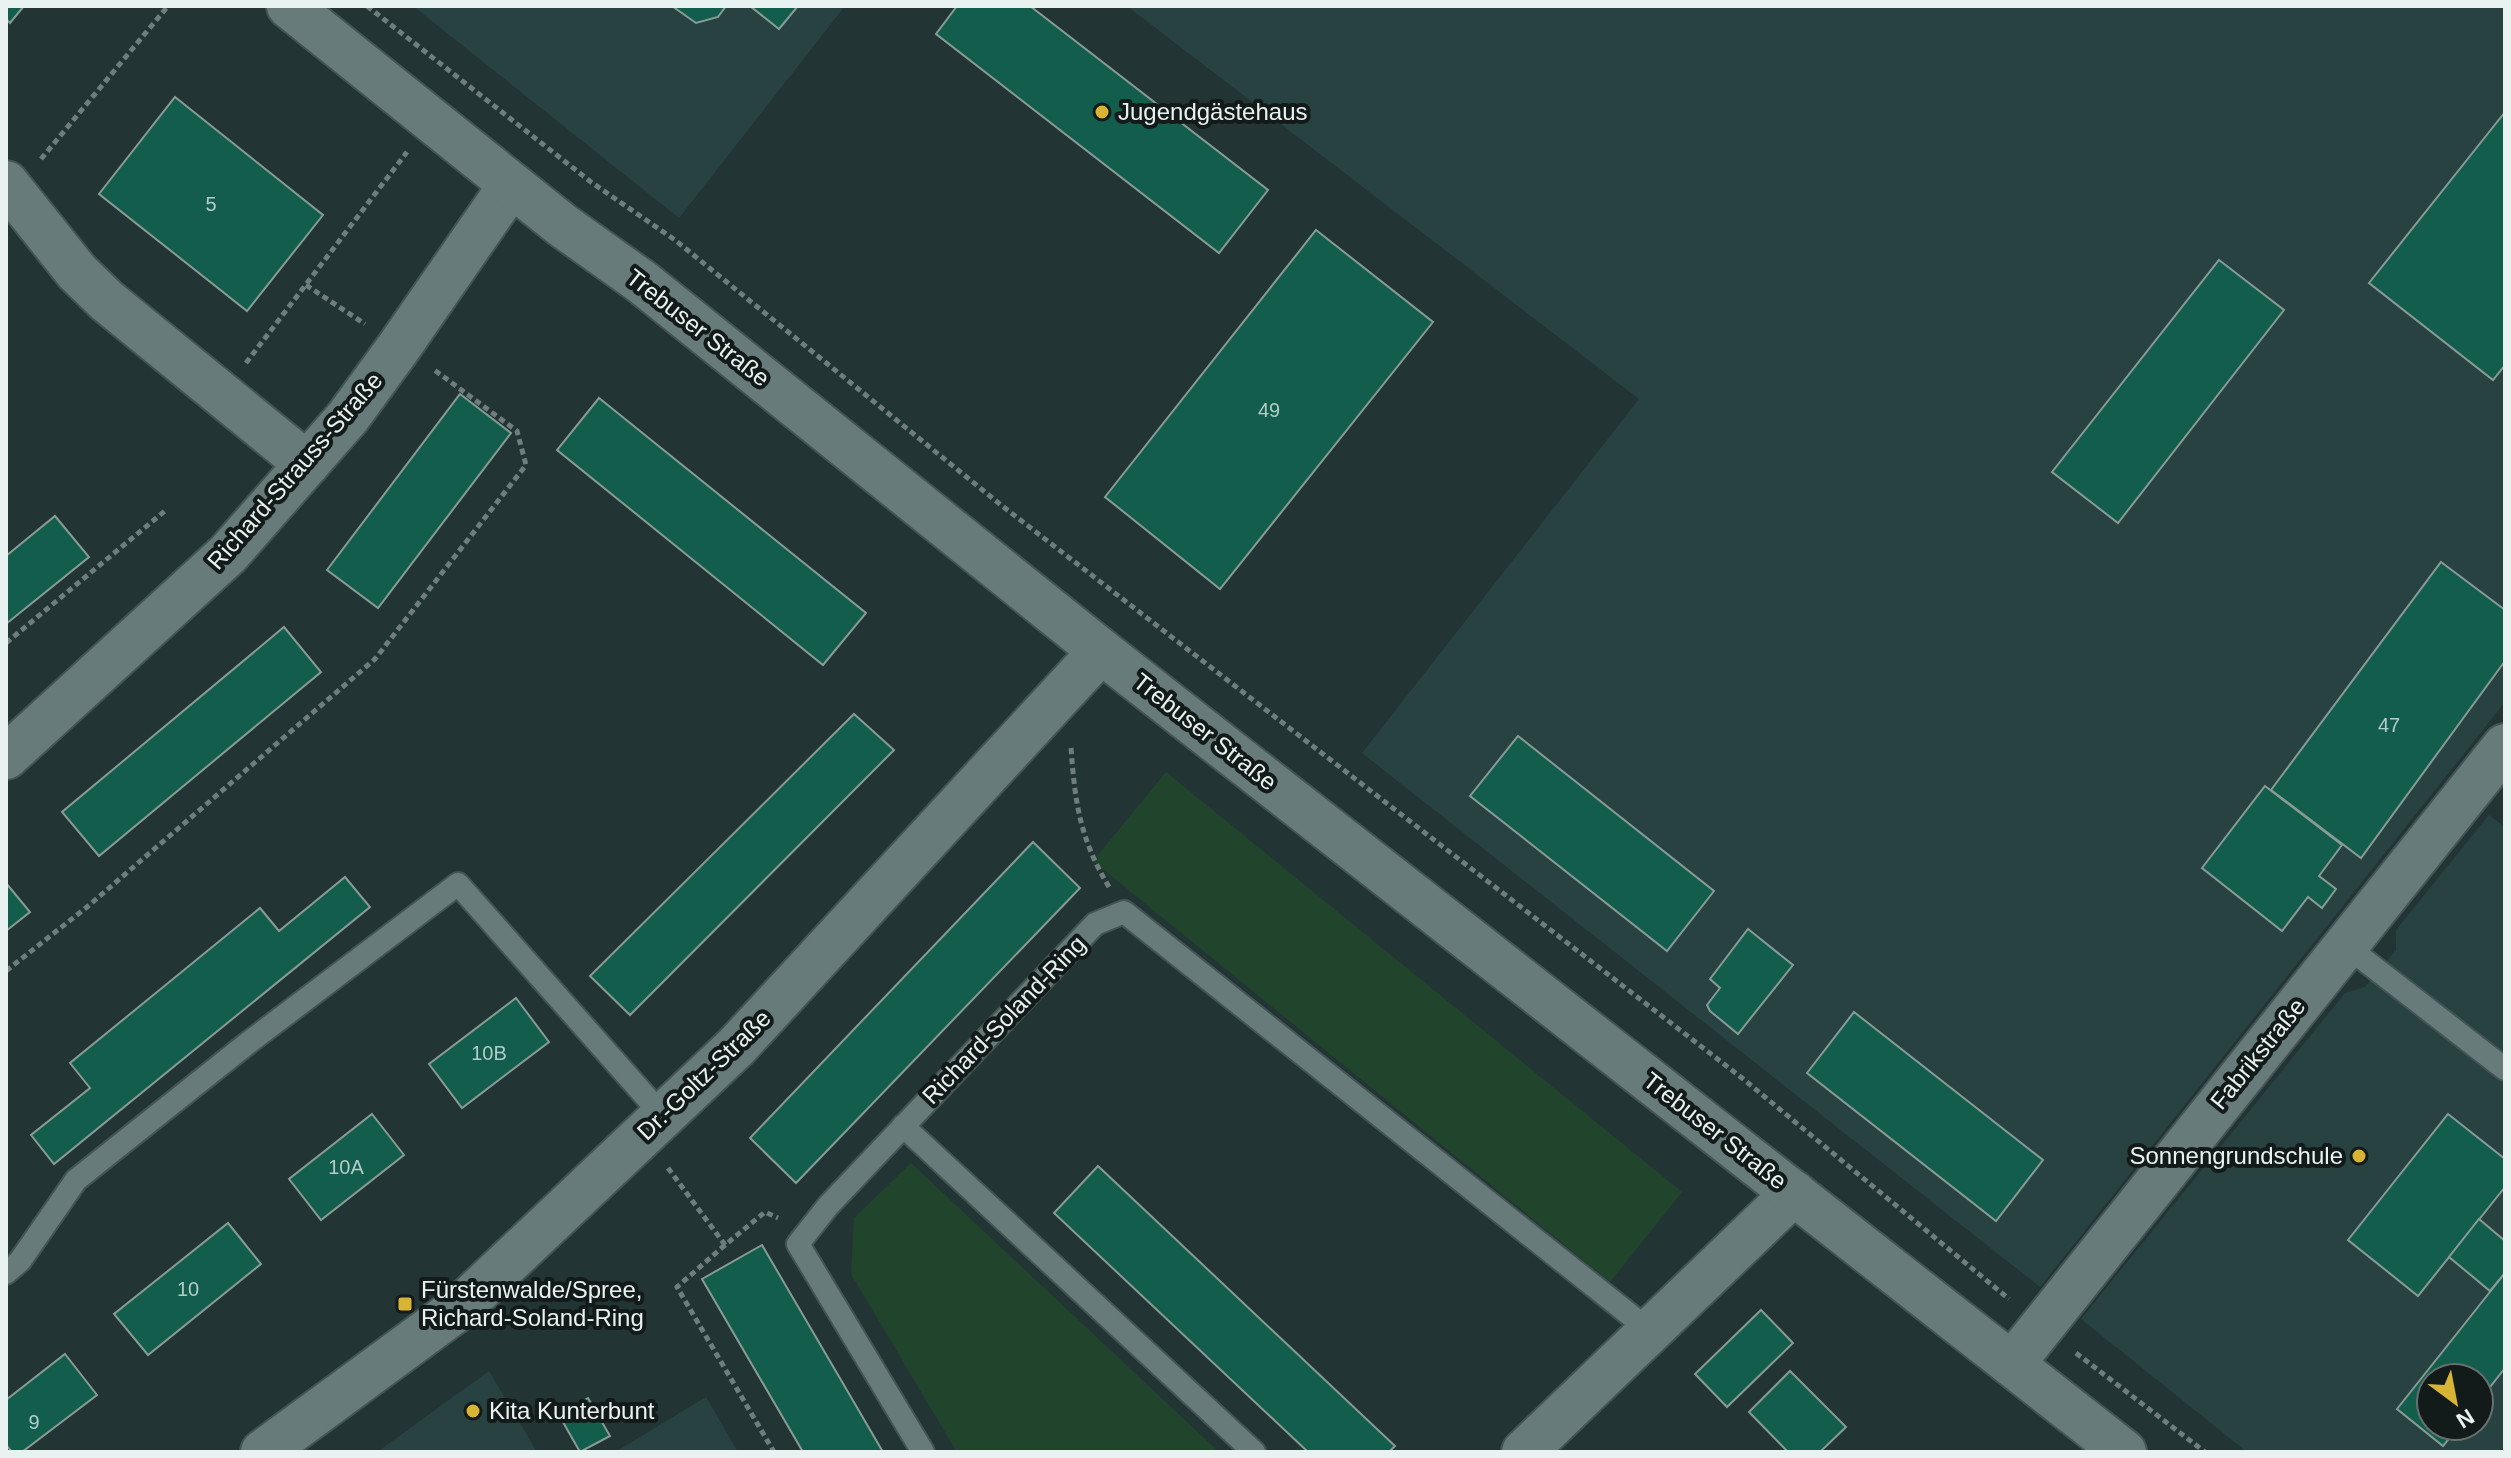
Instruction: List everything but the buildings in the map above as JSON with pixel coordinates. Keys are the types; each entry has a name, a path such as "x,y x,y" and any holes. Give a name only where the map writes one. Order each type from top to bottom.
{"street":[{"name":"Trebuser Straße","path":"289,6 562,225 654,292 1101,651 2124,1452"},
{"name":"Richard-Strauss-Straße","path":"6,757 228,554 348,417 511,185"},
{"path":"9,188 77,272 107,301 307,464"},
{"name":"Dr.-Goltz-Straße","path":"263,1452 463,1305 737,1046 1101,651"},
{"name":"Fabrikstraße","path":"2012,1364 2505,746"},
{"path":"1524,1452 1794,1193"}],"lane":[{"path":"6,1273 20,1261 76,1180 248,1043 458,884 653,1125"},
{"name":"Richard-Soland-Ring","path":"798,1244 828,1206 1095,924 1124,912"},
{"path":"1124,912 1649,1330"},
{"path":"2345,945 2505,1069"},
{"path":"903,1126 1254,1452"},
{"path":"798,1244 923,1452"}],"path":[{"path":"9,188 168,6"},
{"path":"367,6 591,182 675,240 1011,513 1730,1068 2041,1326 2205,1452"},
{"path":"221,396 431,121"},
{"path":"6,971 87,907 375,659 526,465 517,431 459,387 306,285"},
{"path":"6,643 166,510"},
{"path":"1067,687 1075,803 1093,861 1124,912"},
{"path":"653,1125 725,1245"},
{"path":"774,1452 677,1287 765,1212 782,1220 798,1244"}],"shaded area":[{"path":"413,6 845,6 679,218"},
{"path":"1127,6 2505,6 2505,702 2040,1287 1362,753 1639,399"},
{"name":"Sonnengrundschule","path":"2489,815 2505,827 2505,1452 2247,1452 2081,1319 2345,993 2365,987 2396,950 2396,930"},
{"name":"Kita Kunterbunt","path":"489,1371 537,1452 377,1452"},
{"name":"Kita Kunterbunt","path":"706,1397 738,1452 615,1452"}],"green space":[{"path":"1166,772 1682,1192 1610,1282 1093,861"},
{"path":"911,1163 1219,1452 957,1452 851,1274 854,1218"}],"place":[{"name":"Jugendgästehaus","path":"1102,112"},
{"name":"Sonnengrundschule","path":"2359,1156"},
{"name":"Fürstenwalde/Spree, Richard-Soland-Ring","path":"405,1304"},
{"name":"Kita Kunterbunt","path":"473,1411"}]}
